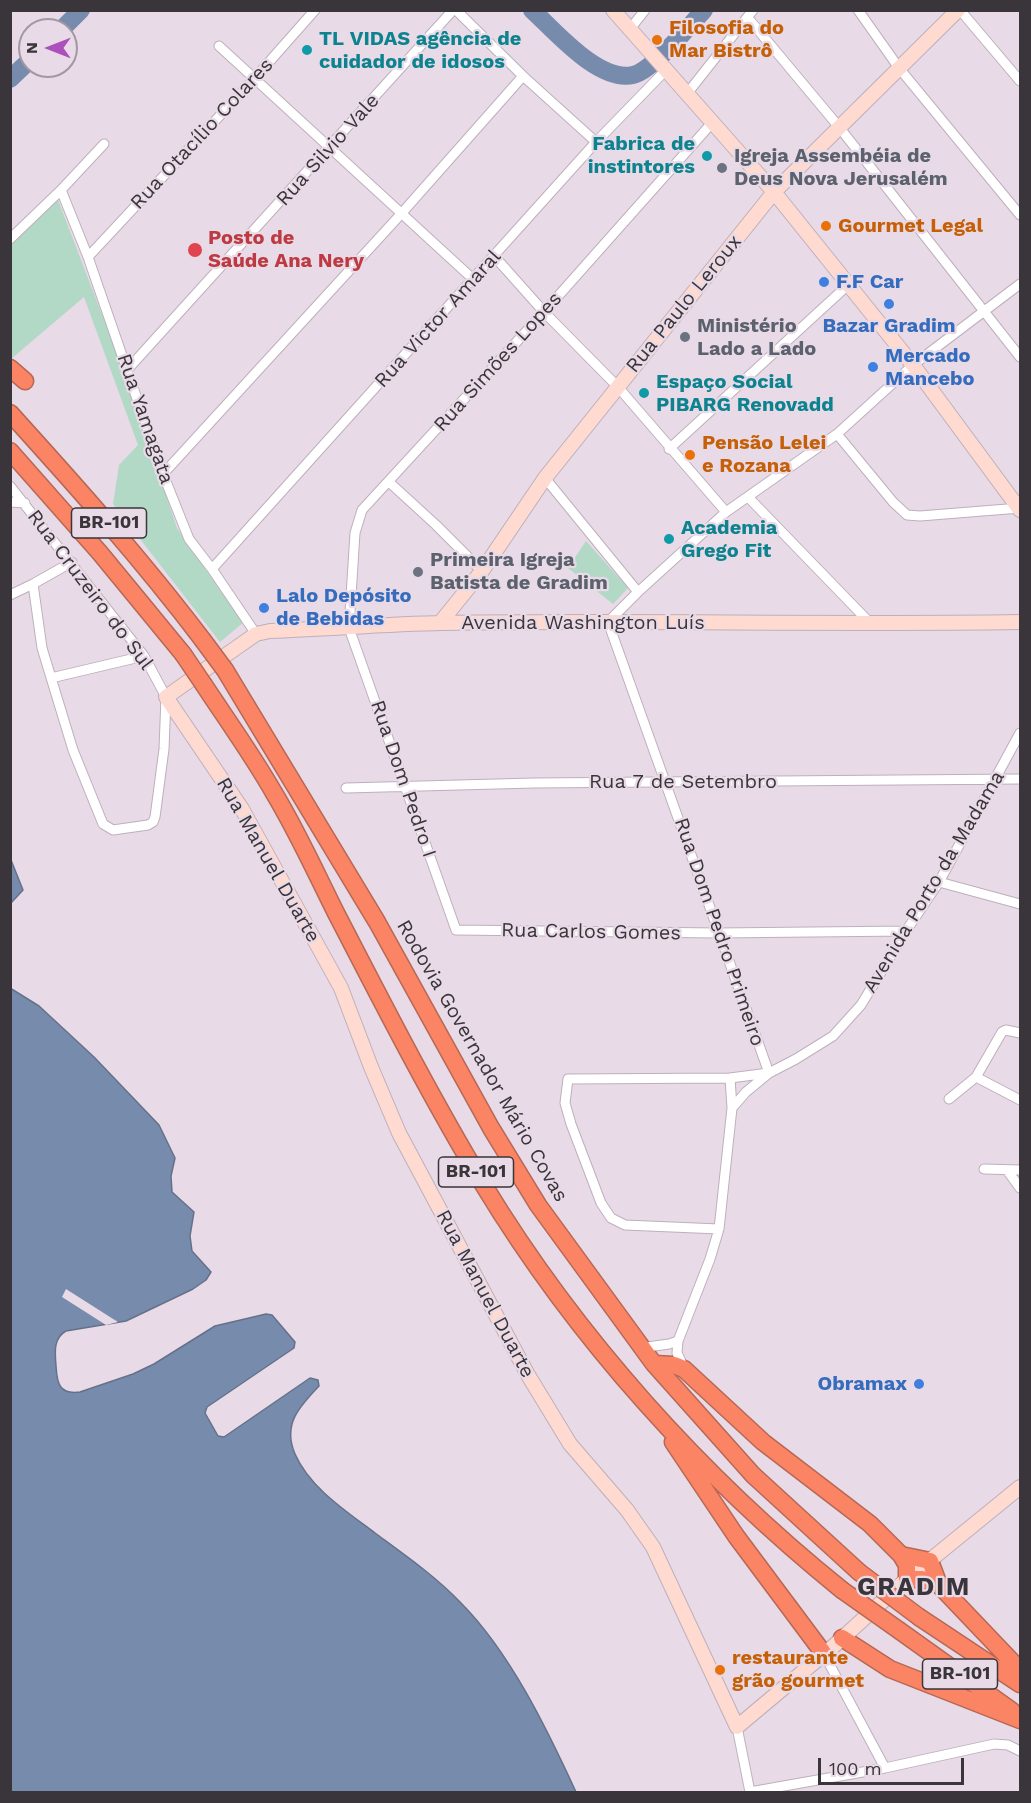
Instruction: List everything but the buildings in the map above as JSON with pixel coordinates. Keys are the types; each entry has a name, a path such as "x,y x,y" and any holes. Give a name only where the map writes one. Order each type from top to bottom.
{"highway":[{"path":"10,368 25,381"},
{"name":"Rodovia Governador Mário Covas","path":"10,413 133,551 225,670 377,922 491,1128 538,1205 640,1348 753,1474 859,1572 919,1617 1020,1684"},
{"name":"BR-101","path":"10,451 100,553 183,654 204,685 274,793 395,1027 483,1184 549,1283 604,1354 660,1420 774,1533 842,1590 1020,1719"},
{"path":"654,1364 674,1365 684,1369 762,1442 870,1524 901,1555 907,1566 907,1579 922,1579 939,1585"},
{"path":"660,1420 680,1455 729,1526 824,1654"},
{"path":"901,1555 930,1561 939,1585 1020,1670"},
{"path":"842,1638 890,1669 1020,1719"}],"street":[{"name":"Rua Otacílio Colares","path":"88,257 315,10"},
{"path":"455,10 596,142"},
{"name":"Rua Silvio Vale","path":"128,369 455,10"},
{"path":"613,10 711,124 774,192 913,365 1020,509"},
{"path":"630,29 645,10"},
{"path":"858,10 899,68 1020,215"},
{"path":"959,10 1020,81"},
{"name":"Rua Paulo Leroux","path":"440,623 482,571 545,478 774,192 959,10"},
{"path":"686,95 751,14 1020,357"},
{"path":"219,46 473,279"},
{"name":"Rua Victor Amaral","path":"212,569 495,257 596,142 658,62"},
{"path":"163,474 401,214 523,76"},
{"name":"Rua Simões Lopes","path":"349,628 358,520 368,501 389,483 711,124"},
{"path":"10,239 104,144"},
{"name":"Rua Yamagata","path":"61,190 88,257 163,474 189,538 256,634"},
{"path":"495,257 544,312 618,387 669,449 726,512"},
{"path":"608,622 726,512 837,434 913,365 1020,284"},
{"path":"669,449 848,285"},
{"path":"837,434 893,502 907,515 1020,509"},
{"path":"545,478 638,592"},
{"path":"389,483 482,571"},
{"name":"Rua Cruzeiro do Sul","path":"10,486 26,503 144,656 166,697"},
{"path":"748,497 872,624"},
{"path":"10,502 26,503"},
{"path":"10,595 33,585 72,562"},
{"path":"33,585 42,648 74,750 103,824 113,830 148,825 155,817 164,749 166,697"},
{"name":"Rua Dom Pedro Primeiro","path":"608,622 769,1073"},
{"name":"Avenida Washington Luís","path":"166,697 256,634 270,631 440,623 1020,622"},
{"name":"Rua Dom Pedro I","path":"349,628 456,930"},
{"path":"51,678 144,656"},
{"name":"Rua Manuel Duarte","path":"166,697 242,809 341,988 399,1134 528,1375 570,1444 627,1510 653,1547 737,1727 750,1792"},
{"name":"Avenida Porto da Madama","path":"719,1229 625,1225 611,1218 601,1203 571,1124 565,1103 568,1079 730,1078 769,1073 833,1036 861,1005 939,882 1020,733"},
{"name":"Rua 7 de Setembro","path":"346,788 534,783 1020,779"},
{"path":"939,882 1020,904"},
{"name":"Rua Carlos Gomes","path":"456,930 718,933 906,931"},
{"path":"948,1099 976,1077 1002,1032 1006,1030 1020,1033"},
{"path":"732,1108 746,1092 769,1073"},
{"path":"976,1077 1020,1100"},
{"path":"684,1369 677,1353 678,1341 710,1259 719,1229 732,1108 730,1078"},
{"path":"984,1168 1020,1170"},
{"path":"1008,1170 1020,1188"},
{"path":"640,1348 678,1341"},
{"path":"737,1727 824,1654 907,1579 1020,1486"},
{"path":"824,1654 885,1768"},
{"path":"750,1792 885,1768 994,1744 1008,1745 1020,1750"}],"green space":[{"path":"58,200 129,385 177,528 244,622 220,642 113,504 119,465 138,445 84,297 11,359 11,244"},
{"path":"586,541 628,588 613,604 568,568"}],"water":[{"path":"11,860 23,890 10,903"},
{"path":"10,988 39,1006 94,1057 159,1125 175,1158 171,1176 172,1192 194,1212 190,1236 192,1251 211,1272 206,1280 193,1289 126,1321 66,1331 62,1334 55,1351 57,1378 60,1386 68,1392 80,1392 133,1374 154,1364 215,1326 266,1314 272,1315 295,1342 294,1348 207,1407 205,1413 218,1436 224,1437 310,1378 318,1380 319,1386 300,1408 292,1425 292,1443 302,1466 310,1478 330,1498 430,1575 450,1592 478,1622 526,1692 576,1792 11,1792"}],"pier":[{"path":"66,1289 118,1322 106,1325 62,1297"}],"waterway":[{"path":"73,18 81,10"},
{"path":"532,10 578,53 606,71 620,75 633,75 641,72 670,47 704,10"},
{"path":"10,79 18,71"}],"place":[{"name":"Filosofia do Mar Bistrô","path":"657,40"},
{"name":"TL VIDAS agência de cuidador de idosos","path":"307,50"},
{"name":"Fabrica de instintores","path":"707,156"},
{"name":"Igreja Assembéia de Deus Nova Jerusalém","path":"722,168"},
{"name":"Gourmet Legal","path":"826,226"},
{"name":"Posto de Saúde Ana Nery","path":"195,250"},
{"name":"F.F Car","path":"824,282"},
{"name":"Bazar Gradim","path":"889,304"},
{"name":"Ministério Lado a Lado","path":"685,337"},
{"name":"Mercado Mancebo","path":"873,367"},
{"name":"Espaço Social PIBARG Renovadd","path":"644,393"},
{"name":"Pensão Lelei e Rozana","path":"690,455"},
{"name":"Academia Grego Fit","path":"669,539"},
{"name":"Primeira Igreja Batista de Gradim","path":"418,572"},
{"name":"Lalo Depósito de Bebidas","path":"264,608"},
{"name":"Obramax","path":"919,1384"},
{"name":"restaurante grão gourmet","path":"720,1670"}],"district":[{"name":"GRADIM","path":"914,1587"}]}
